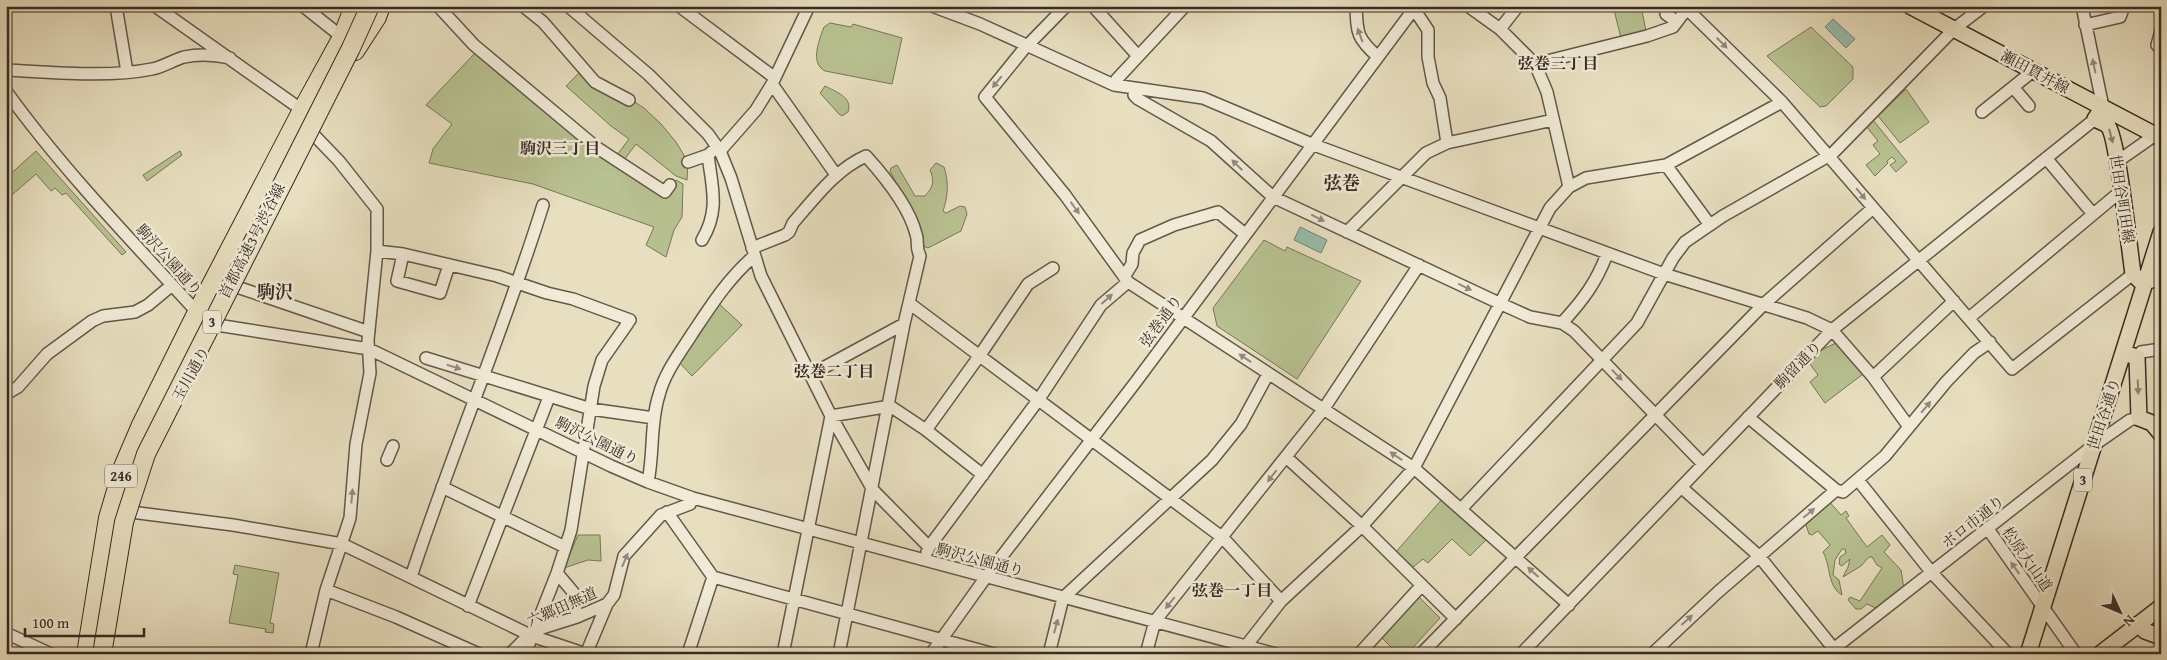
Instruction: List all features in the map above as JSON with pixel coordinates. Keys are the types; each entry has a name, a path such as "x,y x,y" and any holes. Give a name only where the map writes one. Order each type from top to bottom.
{"highway":[{"name":"玉川通り","path":"86,654 108,518 124,467 141,425 197,312 302,110 342,38 354,6"},
{"name":"首都高速3号渋谷線","path":"92,654 113,524 136,450 343,42 359,6"},
{"name":"玉川通り","path":"108,654 122,556 131,512 144,472 168,416 338,91 356,49 378,17 380,8"},
{"name":"首都高速3号渋谷線","path":"102,654 124,522 146,454 351,48 380,8"}],"main road":[{"name":"瀬田貫井線","path":"1910,6 2033,71 2099,113 2159,135"},
{"name":"世田谷町田線","path":"2099,113 2110,129 2118,161 2121,190 2138,279"},
{"name":"世田谷通り","path":"2028,654 2046,612 2094,445 2130,355 2138,279 2161,232"},
{"name":"3","path":"2130,355 2153,423"},
{"path":"2100,654 2161,606"},
{"path":"2138,624 2145,631 2161,637"}],"street":[{"path":"116,6 127,72"},
{"path":"154,6 302,110"},
{"path":"303,6 342,38 380,8"},
{"path":"438,6 474,45 596,147 665,192 670,185"},
{"path":"523,6 543,22 595,82 629,100"},
{"path":"568,6 650,75 708,134 718,149 731,178 761,276 831,416 873,490 929,547"},
{"path":"679,6 773,81 834,172"},
{"path":"688,162 708,155 718,149 756,110 773,81 809,6"},
{"path":"932,6 953,10 1114,85 1203,98 1314,145 1607,254 1664,274 1808,318 1832,330 1873,377 1909,427"},
{"path":"1066,6 1028,45 985,97 1065,194 1126,279 1268,374 1414,468 1462,508 1569,605"},
{"path":"1092,6 1138,56"},
{"path":"1356,6 1357,28 1361,40 1378,57"},
{"path":"1468,6 1500,29 1535,64 1548,92 1569,187"},
{"path":"1500,29 1518,6"},
{"path":"1462,508 1637,323 1664,274 1685,242 1710,225 1829,157 1954,29 1984,6"},
{"path":"2082,6 2099,113"},
{"path":"2086,25 2120,17 2124,6"},
{"path":"1415,7 1428,30 1428,58 1440,98 1447,143"},
{"name":"弦巻通り","path":"931,654 986,577 1314,145 1415,7"},
{"path":"1535,64 1647,36 1673,27 1688,7 1782,102 2012,369 2138,279 2161,280"},
{"path":"1114,85 1116,78 1138,56 1179,8"},
{"path":"1666,14 1677,22"},
{"path":"2157,45 2161,31"},
{"path":"6,70 72,73 127,72 153,69 185,57 214,56 230,58"},
{"path":"1982,112 2033,71"},
{"path":"2013,87 2029,106"},
{"path":"1135,88 1134,95 1138,99 1211,141 1274,197 1530,317 1562,323 1574,331 1703,464"},
{"name":"駒沢公園通り","path":"6,91 54,154 172,285 197,312 217,325 369,349 648,482 693,498 1155,622 1245,650 1276,654"},
{"path":"1245,650 1281,601 1362,526 1414,468 1550,208 1569,187 1586,178 1666,165 1782,102"},
{"name":"駒留通り","path":"1521,654 1832,330 2099,113"},
{"path":"1347,232 1426,152 1447,143 1553,120"},
{"path":"311,654 326,590 350,518 356,444 370,373 369,332 377,251 378,210 339,161 314,135"},
{"path":"2118,161 2159,135"},
{"path":"702,240 711,225 714,208 708,155"},
{"path":"648,482 652,460 654,418 659,394 675,360 723,286 753,252 785,235 793,223 836,177 853,162 866,156 889,182 917,235 916,247 920,256 904,324 890,406 839,654"},
{"path":"2046,158 2093,214"},
{"path":"1666,165 1710,225"},
{"path":"1969,318 2121,190"},
{"path":"411,577 517,283 543,205"},
{"path":"1422,654 1764,304 1872,208"},
{"path":"924,561 929,547 1039,399 1101,305 1126,279 1132,264 1133,253 1140,240 1174,225 1218,212 1245,234"},
{"path":"377,251 403,254 498,276 547,293 572,299 629,322 602,360 594,386 573,520 557,573 526,654"},
{"path":"403,254 397,281 440,293 449,265"},
{"path":"1562,323 1584,299 1596,280 1607,254"},
{"path":"1146,654 1155,622 1323,410 1419,266"},
{"path":"926,430 1030,281 1053,268"},
{"path":"6,394 18,387 47,354 92,321 103,316 135,312 148,305 172,285"},
{"path":"237,287 369,332"},
{"path":"1873,377 1954,302"},
{"path":"910,303 1222,538 1281,601"},
{"path":"810,375 904,324"},
{"path":"1748,417 1836,490 1843,492 1885,456 1946,382 1974,354 1990,342"},
{"path":"2130,355 2161,349"},
{"path":"426,358 591,409 654,418"},
{"path":"1049,654 1064,598 1212,460 1241,424 1268,374"},
{"path":"468,606 549,397"},
{"path":"831,416 890,406 926,430 983,474"},
{"path":"783,654 831,416"},
{"name":"ボロ市通り","path":"1836,651 1932,572 2094,445 2130,420 2153,423"},
{"path":"387,460 393,446"},
{"path":"1286,457 1362,526 1456,619"},
{"path":"1858,480 1932,572 2008,654"},
{"path":"442,487 566,547"},
{"path":"1680,487 1759,556 1836,651"},
{"path":"1652,654 1759,556 1836,490"},
{"name":"六郷田無道","path":"510,654 524,640 542,628 577,617 607,604 614,595 624,556 661,515 690,504 693,498"},
{"path":"131,512 233,525 342,544 532,636 586,654 607,604"},
{"path":"667,512 713,577 942,639 977,652 994,654"},
{"name":"松原大山道","path":"1988,530 2076,654"},
{"path":"557,573 573,592 577,617"},
{"path":"688,654 713,577"},
{"path":"1359,654 1422,585"},
{"path":"326,590 396,617 479,654"},
{"path":"6,633 51,654"}],"shaded area":[{"path":"1613,6 1641,6 1647,36 1622,42"},
{"path":"1833,19 1855,39 1846,48 1825,27"},
{"path":"830,23 851,27 853,24 902,38 892,84 825,71 820,67 817,56 818,44 824,27"},
{"path":"1811,27 1853,67 1853,79 1826,106 1820,107 1767,56"},
{"path":"475,53 666,195 676,180 683,184 682,217 674,230 666,257 646,245 654,227 533,184 429,163 433,149 452,124 426,105"},
{"path":"583,69 644,108 661,124 676,142 688,162 687,180 676,176 636,144 621,164 614,159 629,139 611,126 566,86"},
{"path":"825,86 846,99 849,107 848,112 842,116 839,114 820,93"},
{"path":"1906,89 1929,122 1900,143 1878,116"},
{"path":"1873,120 1907,162 1896,172 1890,165 1896,161 1892,157 1875,176 1866,165 1880,154 1873,145 1878,141 1866,126"},
{"path":"36,151 126,252 122,255 66,193 62,195 55,188 51,191 36,174 6,200 6,178"},
{"path":"180,151 182,155 147,181 143,175"},
{"path":"936,163 944,167 947,178 947,195 943,211 946,213 960,206 965,207 967,214 961,231 928,248 920,245 923,235 890,171 891,168 897,165 915,196 925,196 932,184 930,170"},
{"path":"1300,227 1327,240 1321,253 1294,240"},
{"path":"1264,240 1285,251 1287,247 1361,281 1297,379 1217,326 1213,308"},
{"path":"717,302 742,325 692,376 677,360"},
{"path":"1836,343 1863,374 1825,403 1810,382 1818,375 1809,363 1823,349"},
{"path":"1443,498 1489,537 1470,556 1452,539 1428,563 1423,559 1412,568 1395,553"},
{"path":"1827,499 1841,515 1846,511 1849,516 1846,518 1867,547 1882,535 1890,545 1884,552 1901,570 1904,589 1878,609 1867,604 1861,609 1856,609 1848,600 1850,597 1860,601 1882,568 1877,565 1872,557 1869,557 1861,566 1843,577 1850,559 1842,566 1839,564 1840,557 1846,553 1845,549 1842,549 1835,560 1833,575 1839,580 1842,595 1834,586 1823,552 1830,545 1818,531 1812,535 1809,534 1804,519"},
{"path":"578,535 600,535 601,561 588,560 564,568"},
{"path":"235,565 279,573 270,623 274,624 273,633 265,632 266,629 229,623 238,575 233,574"},
{"path":"1419,597 1440,618 1407,654 1398,654 1381,637"}],"district":[{"name":"弦巻三丁目","path":"1558,63"},
{"name":"駒沢三丁目","path":"560,148"},
{"name":"弦巻","path":"1342,183"},
{"name":"駒沢","path":"275,292"},
{"name":"弦巻二丁目","path":"834,371"},
{"name":"弦巻一丁目","path":"1232,590"}]}
